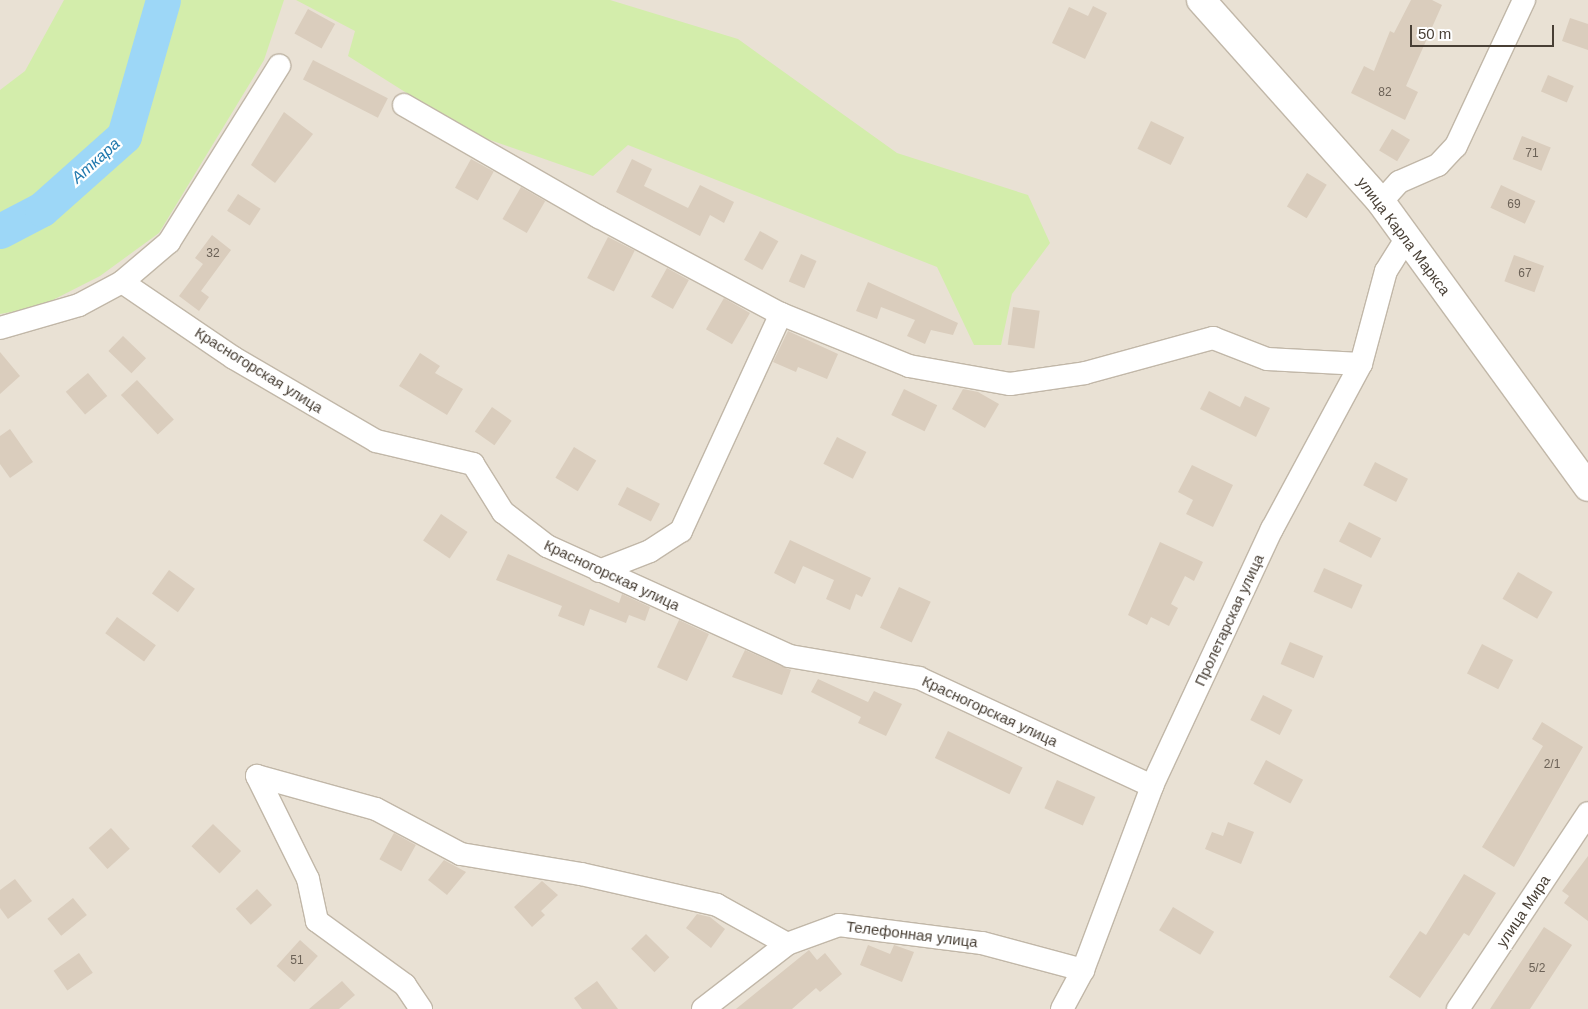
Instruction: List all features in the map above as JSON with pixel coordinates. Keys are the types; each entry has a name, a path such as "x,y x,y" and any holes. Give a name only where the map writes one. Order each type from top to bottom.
{"street":[{"name":"улица Карла Маркса","path":"1200,0 1381,202 1588,487"},
{"path":"1381,202 1399,182 1438,165 1456,146 1524,0"},
{"path":"0,328 78,305 122,282 169,242 279,66"},
{"path":"404,105 599,217 781,314 909,366 1010,384 1085,373 1213,338 1267,359 1362,364"},
{"name":"Пролетарская улица","path":"1062,1009 1083,970 1152,786 1272,529 1362,364 1386,271 1407,237"},
{"name":"Красногорская улица","path":"122,282 234,358 376,441 473,464 503,512 547,546 788,656 919,678 1152,786"},
{"path":"599,571 650,551 681,531 781,314"},
{"path":"421,1009 405,985 317,921 308,879 257,776 376,809 461,854 581,874 717,905 787,944"},
{"name":"улица Мира","path":"1458,1009 1588,813"},
{"name":"Телефонная улица","path":"703,1009 787,944 839,925 982,943 1083,970"}],"shaded area":[{"path":"0,0 1588,0 1588,1009 0,1009"}],"green space":[{"path":"64,0 284,0 264,60 159,233 100,276 39,307 0,314 0,90 25,71"},
{"path":"296,0 610,0 738,39 897,153 1028,195 1050,243 1012,294 1001,345 974,345 937,267 628,145 593,176 470,133 348,56 355,31"}],"building":[{"path":"1411,0 1432,0 1442,5 1406,86 1418,92 1405,120 1351,93 1364,66 1374,71 1390,31 1394,33"},
{"path":"1093,6 1107,13 1085,59 1052,43 1069,7 1088,16"},
{"path":"308,9 335,24 322,49 294,33"},
{"path":"1570,18 1588,24 1588,50 1562,41"},
{"path":"313,60 388,98 378,118 303,80"},
{"path":"1548,75 1574,86 1567,103 1541,92"},
{"path":"284,112 313,134 275,183 251,165"},
{"path":"1151,121 1184,137 1171,165 1137,149"},
{"path":"1392,129 1410,140 1397,161 1379,150"},
{"path":"1522,136 1551,148 1541,171 1513,159"},
{"path":"471,159 494,172 478,200 455,188"},
{"path":"632,159 652,169 644,186 688,208 700,185 734,202 724,223 710,215 700,236 616,192"},
{"path":"1307,173 1327,185 1307,218 1287,206"},
{"path":"1501,185 1535,201 1525,224 1490,208"},
{"path":"521,187 545,201 527,233 502,219"},
{"path":"238,194 261,209 250,225 227,211"},
{"path":"760,231 778,241 762,270 744,260"},
{"path":"212,235 231,250 201,291 209,297 199,311 179,296 203,264 195,258"},
{"path":"608,237 635,251 614,292 587,278"},
{"path":"801,254 817,261 804,288 789,281"},
{"path":"1514,255 1544,266 1534,292 1504,281"},
{"path":"667,268 689,280 673,309 651,297"},
{"path":"868,282 958,323 953,335 931,330 925,344 907,336 915,320 881,307 877,319 856,311"},
{"path":"724,298 750,313 732,344 706,329"},
{"path":"1013,307 1040,311 1034,348 1008,345"},
{"path":"788,331 838,354 827,379 798,367 796,372 773,362"},
{"path":"123,336 146,358 131,373 108,351"},
{"path":"0,352 20,376 0,394"},
{"path":"420,353 440,366 435,373 463,389 447,415 399,386"},
{"path":"88,373 107,396 85,415 66,392"},
{"path":"137,380 174,419 158,434 121,395"},
{"path":"904,389 937,405 925,431 891,415"},
{"path":"963,389 978,392 999,404 985,428 952,409"},
{"path":"1209,391 1240,407 1245,396 1270,408 1256,437 1200,409"},
{"path":"492,407 512,421 494,445 475,432"},
{"path":"10,429 33,462 10,478 0,464 0,436"},
{"path":"837,437 866,452 853,479 823,464"},
{"path":"574,447 596,460 578,491 555,478"},
{"path":"1375,462 1408,479 1396,502 1363,485"},
{"path":"1192,465 1233,485 1213,527 1186,514 1193,500 1178,492"},
{"path":"627,487 660,504 651,522 618,505"},
{"path":"441,514 468,532 450,558 423,541"},
{"path":"1349,522 1381,538 1371,558 1339,542"},
{"path":"790,540 871,578 862,597 856,594 850,610 826,599 834,580 803,566 795,584 774,573"},
{"path":"1160,542 1203,562 1194,581 1185,576 1171,604 1178,608 1169,626 1151,617 1147,625 1128,615"},
{"path":"508,554 619,603 622,594 650,607 645,621 629,615 626,623 590,609 584,626 558,616 562,606 496,580"},
{"path":"1324,568 1362,585 1352,609 1313,592"},
{"path":"169,570 195,589 178,612 152,593"},
{"path":"1518,572 1553,592 1537,619 1502,599"},
{"path":"899,587 931,602 912,643 880,628"},
{"path":"117,617 156,645 144,661 105,633"},
{"path":"679,620 709,634 687,681 657,667"},
{"path":"1290,642 1323,656 1314,678 1281,664"},
{"path":"1482,644 1513,660 1498,689 1467,673"},
{"path":"745,650 791,670 782,695 732,677"},
{"path":"818,679 868,702 874,691 902,704 886,736 858,723 861,717 811,692"},
{"path":"1263,695 1292,710 1280,735 1250,720"},
{"path":"1542,722 1583,747 1514,867 1482,847 1543,746 1532,739"},
{"path":"948,731 1023,767 1009,794 935,758"},
{"path":"1266,760 1303,780 1290,804 1253,784"},
{"path":"1057,780 1095,797 1083,825 1044,808"},
{"path":"1228,822 1254,832 1241,864 1205,849 1212,832 1223,836"},
{"path":"213,824 241,851 220,873 191,846"},
{"path":"111,828 130,849 107,869 89,848"},
{"path":"394,833 416,845 401,871 379,859"},
{"path":"1588,856 1588,921 1564,903 1569,896 1562,891"},
{"path":"444,860 466,872 447,895 428,880"},
{"path":"1464,874 1496,893 1469,936 1464,933 1420,998 1389,977 1420,931 1426,935"},
{"path":"15,879 32,901 8,919 0,908 0,890"},
{"path":"542,881 558,895 541,911 545,915 532,927 514,907"},
{"path":"257,889 272,905 251,925 236,909"},
{"path":"73,898 87,915 61,936 47,919"},
{"path":"1173,907 1214,932 1200,955 1159,930"},
{"path":"697,914 710,917 725,929 711,948 686,928"},
{"path":"1544,927 1572,945 1530,1009 1490,1009"},
{"path":"646,934 669,957 654,972 631,949"},
{"path":"300,940 318,956 294,982 277,966"},
{"path":"868,945 890,954 894,945 914,952 902,982 860,965"},
{"path":"809,950 817,960 825,953 842,974 820,992 816,988 792,1009 736,1009"},
{"path":"79,953 93,973 67,990 54,971"},
{"path":"342,981 355,995 339,1009 309,1009"},
{"path":"597,981 618,1009 582,1009 574,998"}],"waterway":[{"name":"Аткара","path":"0,231 42,209 124,136 163,0"}]}
